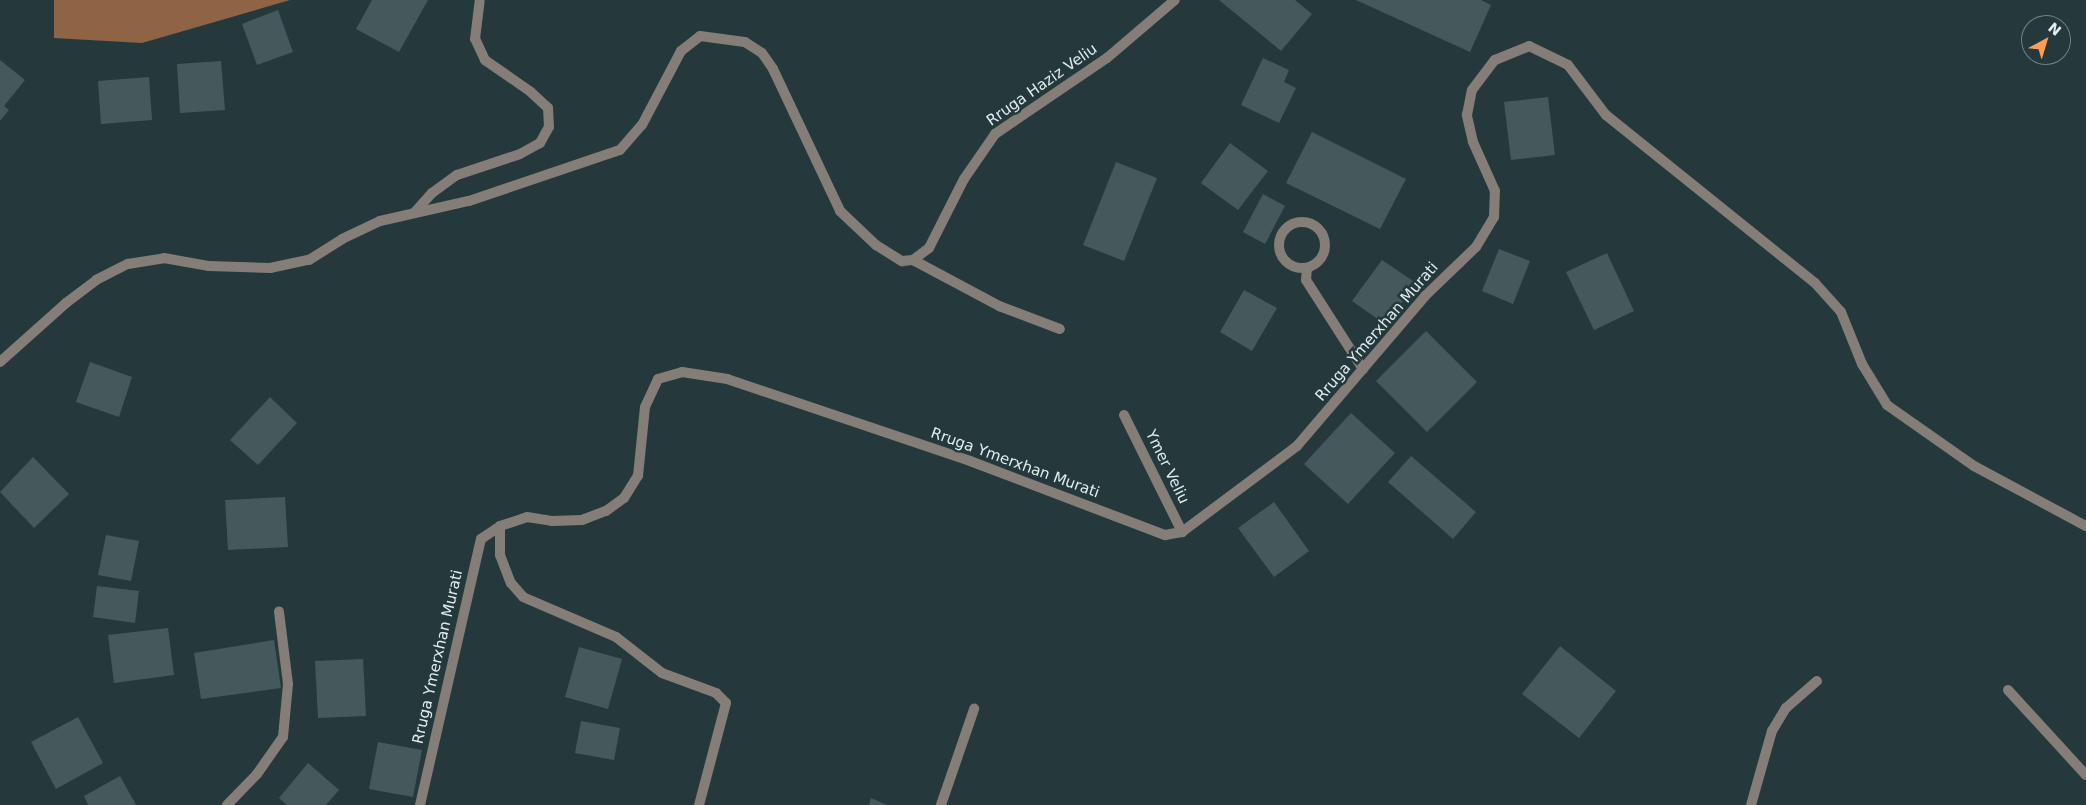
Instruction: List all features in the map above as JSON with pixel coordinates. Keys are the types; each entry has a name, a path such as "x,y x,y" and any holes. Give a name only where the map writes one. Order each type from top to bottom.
{"street":[{"name":"Rruga Haziz Veliu","path":"914,260 929,248 964,179 995,134 1107,58 1175,0"},
{"path":"414,213 432,193 457,175 520,154 540,143 549,128 548,108 531,92 485,60 475,39 480,1"},
{"path":"0,362 66,303 96,280 128,264 164,258 209,266 270,268 310,260 342,239 380,221 469,201 620,150 642,125 681,51 700,36 724,37 749,44 768,60 840,211 876,245 902,261 914,260 999,306 1060,329"},
{"name":"Rruga Ymerxhan Murati","path":"420,805 481,540 500,526 527,518 552,521 582,520 606,511 624,498 638,476 645,407 658,379 682,372 736,382 970,462 1166,535 1182,532 1297,446 1425,296 1476,247 1494,217 1495,191 1473,142 1467,115 1472,90 1495,60 1529,46 1568,65 1606,115 1815,283 1841,312 1862,364 1887,404 1974,466 2086,526"},
{"path":"1297,222 1314,226 1325,240 1322,258 1307,268 1289,265 1279,250 1282,232 1297,222"},
{"path":"1307,268 1306,280 1363,369"},
{"name":"Ymer Veliu","path":"1124,415 1182,532"},
{"path":"500,526 500,555 511,583 523,597 616,637 662,673 716,693 726,703 699,805"},
{"path":"227,805 257,774 283,737 288,684 279,612"},
{"path":"1751,805 1772,731 1786,708 1817,681"},
{"path":"2008,690 2086,775"},
{"path":"941,805 974,709"}],"shaded area":[{"path":"54,0 290,0 142,43 54,38"}],"building":[{"path":"372,0 428,0 399,52 356,29"},
{"path":"1219,0 1295,0 1312,14 1281,51"},
{"path":"1356,0 1481,0 1491,5 1470,52"},
{"path":"278,10 293,52 257,65 242,24"},
{"path":"1263,58 1289,70 1284,82 1296,88 1279,123 1241,105"},
{"path":"0,60 25,80 4,106 9,110 0,121"},
{"path":"221,61 225,110 180,113 177,64"},
{"path":"149,77 152,120 101,124 98,81"},
{"path":"1548,97 1555,155 1511,160 1504,102"},
{"path":"1312,132 1406,179 1380,229 1286,183"},
{"path":"1230,143 1268,171 1238,210 1201,183"},
{"path":"1116,162 1157,178 1124,261 1083,245"},
{"path":"1263,194 1285,206 1265,244 1243,232"},
{"path":"1499,249 1530,261 1513,304 1482,291"},
{"path":"1607,253 1634,311 1594,330 1566,272"},
{"path":"1382,260 1416,283 1386,325 1352,301"},
{"path":"1244,290 1277,308 1252,351 1220,332"},
{"path":"1426,331 1477,382 1427,432 1376,381"},
{"path":"90,362 132,377 119,417 76,402"},
{"path":"270,397 297,423 258,465 230,440"},
{"path":"1351,413 1395,453 1348,504 1304,464"},
{"path":"1411,456 1476,512 1453,539 1388,482"},
{"path":"33,457 69,494 34,528 0,492"},
{"path":"285,497 288,547 228,550 225,500"},
{"path":"1274,502 1309,551 1274,577 1238,528"},
{"path":"106,535 139,541 131,581 98,575"},
{"path":"97,586 139,591 135,623 93,617"},
{"path":"168,628 174,675 114,683 108,635"},
{"path":"274,640 281,688 201,699 194,653"},
{"path":"1560,646 1616,691 1579,738 1522,694"},
{"path":"579,647 622,659 608,709 565,697"},
{"path":"363,659 366,716 318,718 315,661"},
{"path":"78,717 103,763 56,789 31,742"},
{"path":"581,721 620,728 614,760 575,753"},
{"path":"378,742 422,750 413,797 369,789"},
{"path":"308,763 339,790 326,805 287,805 279,798"},
{"path":"120,776 136,805 88,805 84,796"},
{"path":"871,798 887,805 869,805"}]}
